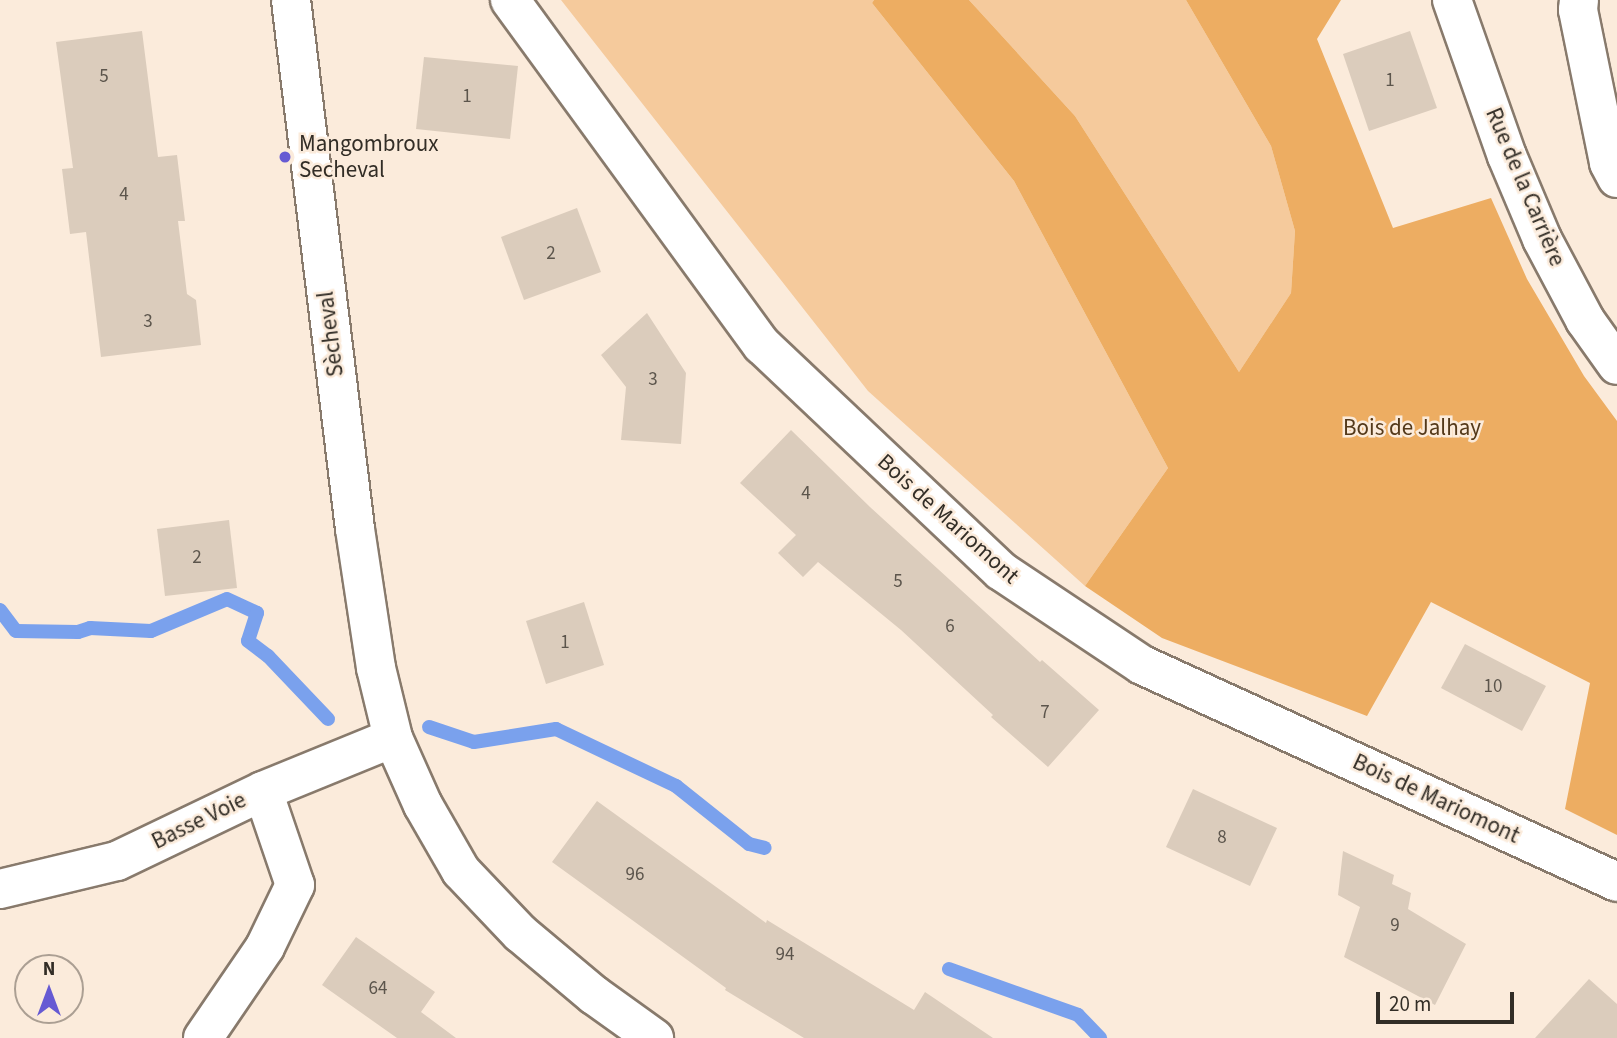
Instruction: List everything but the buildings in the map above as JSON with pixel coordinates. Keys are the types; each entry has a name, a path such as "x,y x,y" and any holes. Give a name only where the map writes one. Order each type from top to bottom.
{"street":[{"name":"Sècheval","path":"291,0 353,515 376,668 393,738 423,805 461,870 520,933 594,995 654,1038"},
{"name":"Bois de Mariomont","path":"510,0 762,345 1000,571 1142,665 1617,882"},
{"name":"Rue de la Carrière","path":"1452,0 1507,156 1542,239 1585,320 1617,365"},
{"path":"1579,0 1609,163 1617,178"},
{"name":"Basse Voie","path":"0,889 117,860 263,791 393,738"},
{"path":"203,1038 265,947 295,885 263,791"}],"shaded area":[{"path":"561,0 874,0 872,3 1014,181 1168,468 1085,586 868,391"},
{"path":"969,0 1186,0 1271,146 1295,231 1291,293 1239,372 1075,116"}],"green space":[{"name":"Bois de Jalhay","path":"874,0 969,0 1075,116 1239,372 1291,293 1295,231 1271,146 1186,0 1341,0 1317,39 1393,228 1491,198 1527,279 1584,376 1617,421 1617,835 1565,809 1590,683 1431,602 1367,716 1162,638 1085,586 1168,468 1014,181 872,3"}],"waterway":[{"path":"0,610 16,631 78,632 90,628 151,631 227,599 257,613 248,641 268,656 328,719"},
{"path":"429,727 474,742 556,729 676,786 749,844 765,848"},
{"path":"949,969 1078,1015 1100,1038"}],"place":[{"name":"Mangombroux Secheval","path":"285,157"}]}
